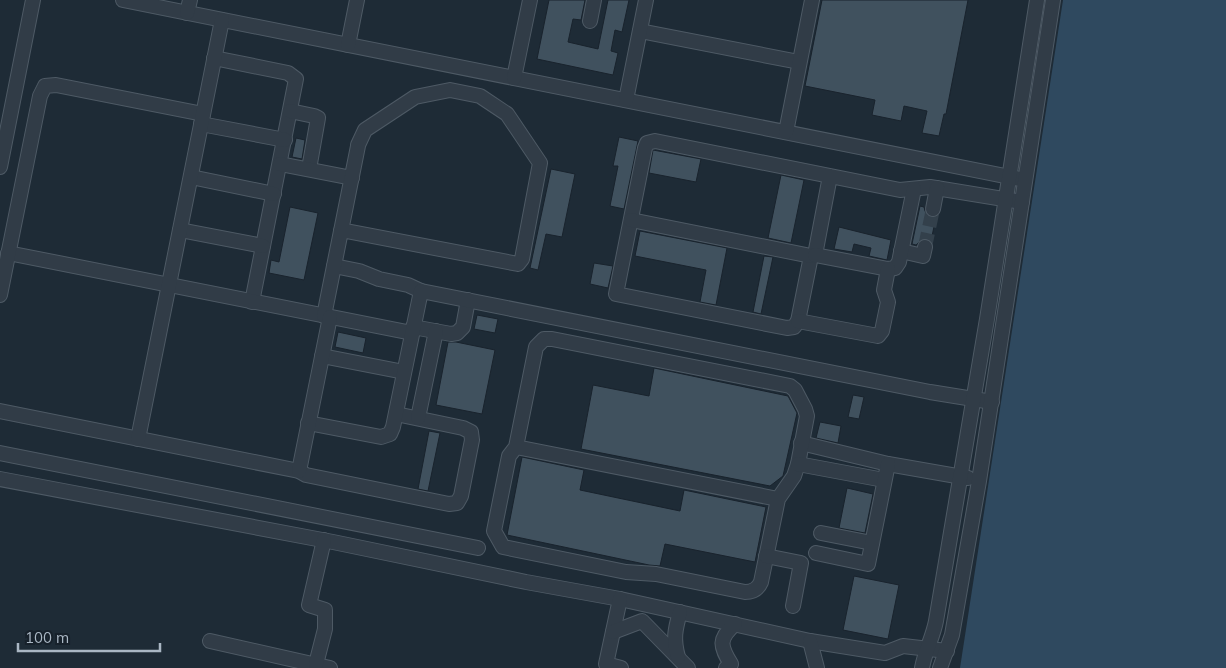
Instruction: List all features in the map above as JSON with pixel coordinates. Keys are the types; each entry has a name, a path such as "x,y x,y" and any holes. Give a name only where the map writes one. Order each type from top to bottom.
{"street":[{"path":"0,167 33,0"},
{"path":"122,0 188,6 222,20 1026,180"},
{"path":"348,45 357,0"},
{"path":"514,78 530,0"},
{"path":"590,21 594,0"},
{"path":"626,100 646,0"},
{"path":"786,132 812,0"},
{"path":"922,668 927,649 934,636 1037,0"},
{"path":"940,668 952,634 979,480 1053,0"},
{"path":"138,439 222,20"},
{"path":"640,31 800,62"},
{"path":"214,58 292,75 296,79 252,302"},
{"path":"0,295 40,96 45,86 56,85 285,140"},
{"path":"299,471 322,356 334,266 341,230 352,178 358,145 365,130 416,97 450,90 481,96 508,114 541,165 522,259 518,264 341,230"},
{"path":"290,111 318,118 309,169"},
{"path":"830,176 798,321 794,327 787,328 616,294 646,146 651,141 830,176 900,190 928,187 1022,202"},
{"path":"280,164 352,178"},
{"path":"191,177 274,194"},
{"path":"933,208 937,188"},
{"path":"631,220 888,270 894,269 898,265 914,189"},
{"path":"180,230 263,246"},
{"path":"901,251 924,256 925,247"},
{"path":"8,253 252,302 413,330 453,334 459,332 463,328 468,300"},
{"path":"334,266 360,271 379,280 408,285 421,291 930,392 992,402"},
{"path":"798,321 878,336 882,331 888,302 884,290 888,270"},
{"path":"308,423 383,437 388,436 392,432 421,291"},
{"path":"418,418 436,331"},
{"path":"516,447 536,347 540,341 548,338 792,387 807,412 798,464 794,476 778,499 760,584 754,590 748,592 656,574 626,572 503,547 494,531 509,456 511,450 516,447 778,499"},
{"path":"322,356 404,372"},
{"path":"0,411 455,504 460,498 472,434 466,428 396,414"},
{"path":"801,443 888,464 979,480"},
{"path":"0,453 478,548"},
{"path":"798,464 884,480"},
{"path":"816,553 868,564 888,464"},
{"path":"0,479 324,540 526,582 620,599 810,641 885,653 903,646 947,651"},
{"path":"821,533 872,543"},
{"path":"316,664 325,629 325,610 309,605 324,540"},
{"path":"766,556 801,564 792,606"},
{"path":"620,599 606,664 621,668"},
{"path":"680,612 674,643 683,663"},
{"path":"714,619 722,642"},
{"path":"613,632 642,621 683,663"},
{"path":"726,668 731,664 722,649 722,642 725,633 735,624"},
{"path":"210,640 330,668"},
{"path":"810,641 817,668"}],"water":[{"path":"1063,0 1226,0 1226,668 960,668"}],"building":[{"path":"549,0 585,0 581,20 573,19 568,42 598,49 608,0 629,0 622,32 615,30 611,51 618,53 613,75 537,59"},
{"path":"822,0 968,0 946,114 944,114 939,136 922,133 927,111 904,106 901,121 872,115 875,100 805,86"},
{"path":"619,137 638,141 624,209 610,206 618,166 613,166"},
{"path":"296,138 305,140 302,159 292,157"},
{"path":"653,150 701,159 696,182 649,173"},
{"path":"551,169 575,174 562,237 546,234 538,270 530,268"},
{"path":"781,175 804,180 791,243 768,238"},
{"path":"920,206 924,207 928,216 936,217 931,241 923,239 916,245 912,244"},
{"path":"290,207 318,213 304,280 269,273 271,260 279,262"},
{"path":"839,227 891,240 887,260 869,256 871,248 854,244 852,252 834,249"},
{"path":"640,231 727,248 716,305 700,302 706,270 635,256"},
{"path":"764,256 773,257 761,314 753,312"},
{"path":"594,263 613,266 608,288 590,284"},
{"path":"477,315 498,319 495,333 474,329"},
{"path":"338,332 366,338 363,353 335,347"},
{"path":"448,342 495,350 482,414 436,405"},
{"path":"654,368 788,396 797,413 783,476 770,486 581,449 593,385 649,396"},
{"path":"853,395 864,397 859,419 848,417"},
{"path":"820,422 841,426 838,443 816,438"},
{"path":"429,431 440,433 428,491 418,489"},
{"path":"522,457 584,470 580,490 680,511 684,490 766,507 755,562 665,544 660,566 649,565 507,535"},
{"path":"847,488 873,494 865,533 839,528"},
{"path":"854,576 899,585 888,639 843,630"}],"tunnel":[{"path":"925,247 933,209"}]}
